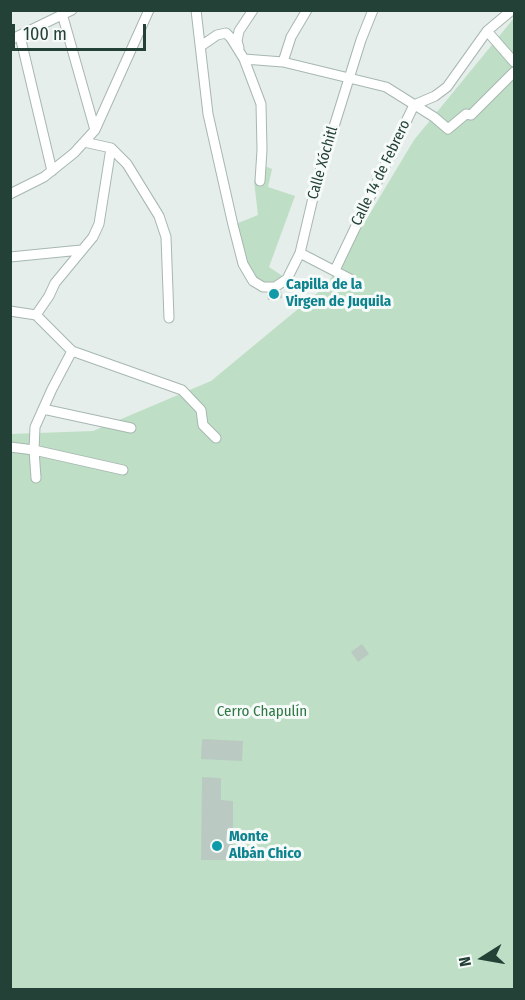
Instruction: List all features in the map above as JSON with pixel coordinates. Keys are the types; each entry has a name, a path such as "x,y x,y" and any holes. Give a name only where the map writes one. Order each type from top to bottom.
{"street":[{"path":"52,171 15,38 61,12 72,10"},
{"path":"11,191 44,177 95,130 149,10"},
{"path":"196,10 201,46 217,35 226,33 242,56 284,62 386,87 434,117 448,129 466,114 471,115 514,72"},
{"path":"253,10 239,31 237,41 261,104 260,181"},
{"path":"284,62 291,37 307,10"},
{"name":"Calle Xóchitl","path":"201,46 208,114 243,264 253,281 263,287 275,287 287,279 300,253 317,181 349,77 373,10"},
{"name":"Calle 14 de Febrero","path":"335,270 414,105 435,96 447,87 487,31 512,10"},
{"path":"61,12 95,130"},
{"path":"487,31 514,62"},
{"path":"84,142 111,148 127,164 159,216 166,237 169,318"},
{"path":"36,315 55,283 93,237 99,224 111,148"},
{"path":"10,257 81,250"},
{"path":"300,253 351,280"},
{"path":"10,311 36,315 72,351 182,390 201,410 203,425 216,438"},
{"path":"36,478 35,427 72,351"},
{"path":"43,409 130,428"},
{"path":"10,447 34,450 123,470"}],"green space":[{"name":"Cerro Chapulín","path":"514,18 514,989 11,989 10,434 93,431 211,381 327,285 414,140"},
{"path":"265,166 272,169 268,187 295,196 269,267 287,279 275,287 253,281 233,225 258,215 254,181"}],"building":[{"name":"Capilla de la Virgen de Juquila","path":"281,291 282,298 268,300 267,294"},
{"path":"362,644 369,654 358,662 351,652"},
{"path":"202,739 243,741 242,761 201,759"},
{"path":"202,777 221,778 221,800 233,801 233,860 201,860"}],"place":[{"name":"Capilla de la Virgen de Juquila","path":"274,294"},
{"name":"Monte Albán Chico","path":"217,846"}]}
